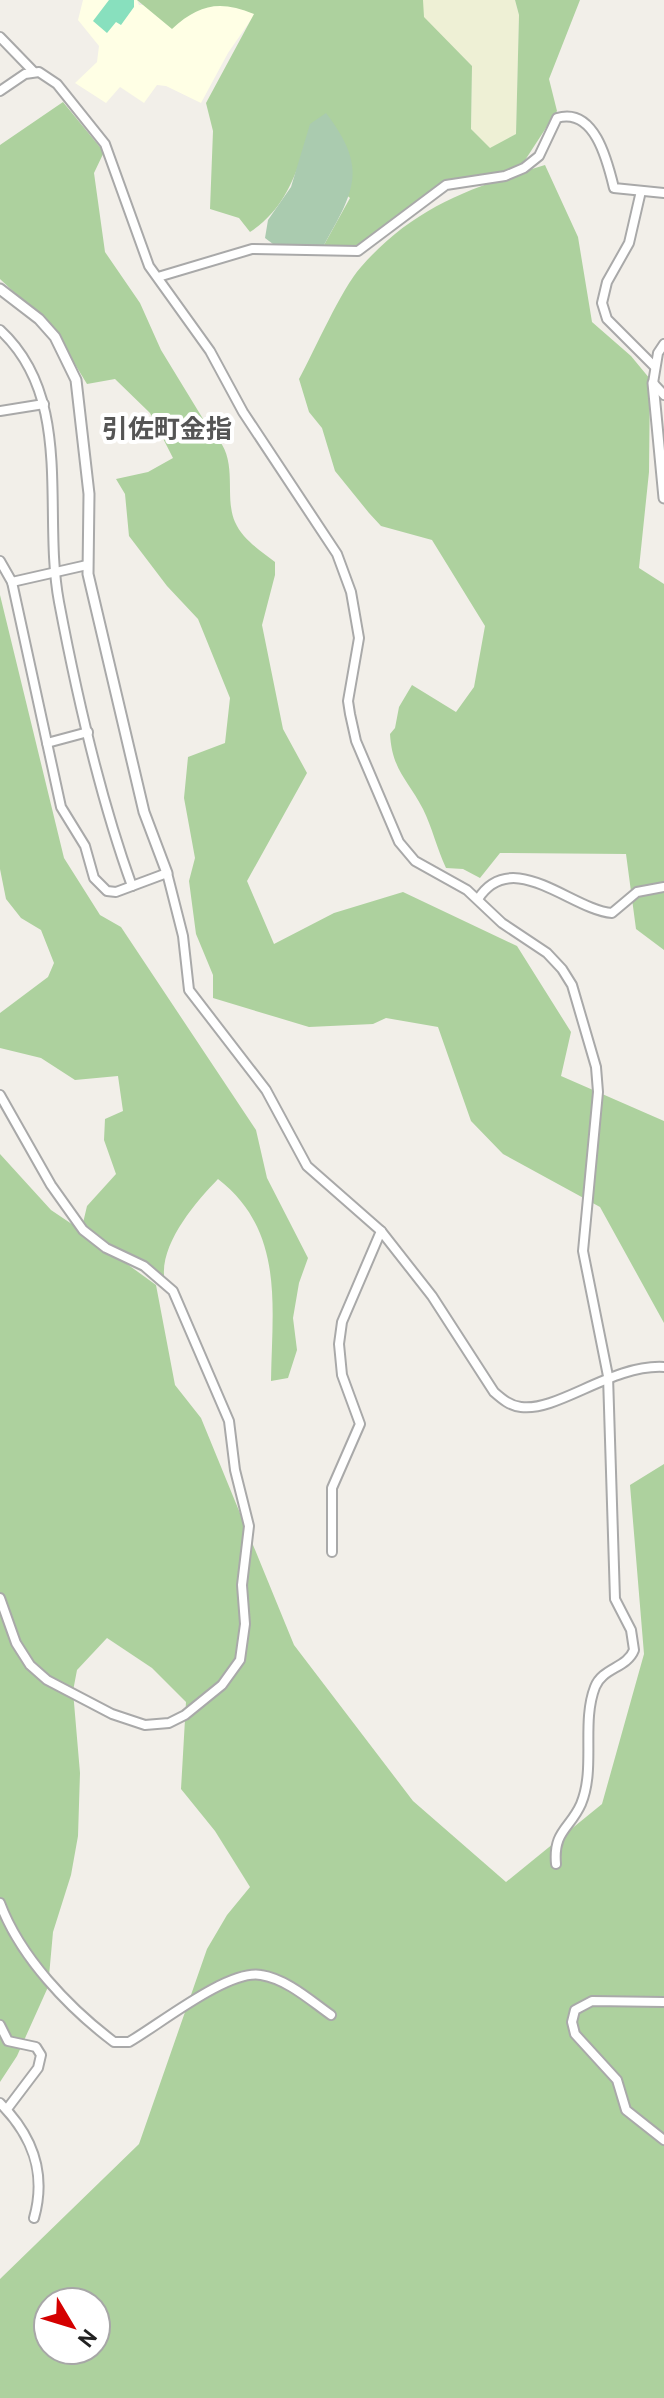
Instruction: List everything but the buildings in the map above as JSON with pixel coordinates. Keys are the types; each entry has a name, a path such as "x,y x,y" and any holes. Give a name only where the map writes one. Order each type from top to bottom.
{"street":[{"path":"0,37 33,71 57,84 105,144 143,252 210,351 243,412 325,532 345,572 359,638 348,701 350,714 356,741 399,842 415,861 478,899 502,923 534,942 562,969 572,985 596,1067 598,1092 583,1251 608,1376 615,1599 631,1630 634,1650 627,1661 605,1674 594,1687 586,1784 581,1804 557,1838 556,1864"},
{"path":"0,91 33,71"},
{"path":"158,277 252,249 358,251 446,185 505,176 524,168 539,156 557,118 571,114 578,116 597,137 614,188 664,193"},
{"path":"641,191 629,243 607,282 602,303 607,319 654,366"},
{"path":"0,289 39,319 55,337 76,380 89,494 87,565 144,812 167,873 183,936 189,990 266,1090 307,1166 381,1231 432,1296 494,1392 508,1403 523,1408 630,1369 664,1367"},
{"path":"0,330 15,344 33,370 44,404 53,488 54,571 102,797 132,886"},
{"path":"664,344 654,366 653,383 664,498"},
{"path":"653,383 664,395"},
{"path":"0,411 44,404"},
{"path":"0,561 12,582 61,807 85,846 96,882 110,892 167,873"},
{"path":"12,582 87,565"},
{"path":"47,743 88,732"},
{"path":"478,899 490,885 516,878 545,886 612,913 640,890 664,887"},
{"path":"0,1095 51,1185 83,1230 106,1248 144,1266 173,1291 229,1421 235,1470 249,1526 242,1585 245,1624 240,1660 222,1685 185,1715 169,1723 145,1725 112,1714 47,1680 30,1665 16,1643 0,1598"},
{"path":"332,1552 332,1488 360,1424 342,1375 339,1344 342,1322 381,1231"},
{"path":"0,1903 17,1935 51,1981 92,2025 114,2042 129,2042 222,1983 247,1975 272,1978 331,2015"},
{"path":"664,2002 592,2001 575,2010 572,2022 575,2034 617,2080 628,2114 664,2140"},
{"path":"0,2025 8,2041 36,2047 41,2055 38,2068 3,2106 27,2133 37,2161 34,2218"}],"shaded area":[{"path":"83,0 137,0 139,5 197,6 220,2 242,4 255,14 228,53 201,103 166,86 157,85 144,103 120,87 106,103 75,83 97,62 99,46 78,20"},
{"path":"423,0 515,0 519,15 516,134 490,149 471,129 472,66 423,17"},
{"path":"326,113 348,149 352,164 349,194 324,245 277,247 265,238 268,220 291,187 310,124"}],"green space":[{"path":"109,0 134,0 134,7 121,25 116,22 107,33 93,21"},
{"path":"137,0 423,0 424,17 472,66 471,129 490,148 516,134 519,15 515,0 580,0 549,79 557,111 518,171 438,190 358,251 324,245 350,198 302,156 283,198 269,216 250,232 239,218 210,209 213,131 206,103 254,14 231,7 210,7 191,14 172,29"},
{"path":"63,102 104,152 94,173 105,252 140,303 161,350 226,452 232,511 238,528 275,562 275,575 262,625 283,729 307,773 247,881 274,944 334,913 403,892 517,946 571,1032 561,1076 664,1121 664,1323 600,1207 503,1154 471,1121 438,1027 386,1018 373,1024 309,1027 213,998 213,975 196,934 189,881 195,858 184,798 188,757 225,743 230,698 198,619 167,586 129,536 125,494 116,479 148,472 173,458 150,413 115,379 87,384 54,330 0,279 0,145"},
{"path":"545,165 578,237 592,322 631,356 650,379 649,472 639,568 664,584 664,950 636,929 626,854 500,853 480,878 463,869 446,868 423,809 397,766 390,734 395,728 399,707 412,685 456,712 474,687 485,626 432,540 381,526 335,471 322,428 309,412 299,379 353,277 381,246 401,229 445,202"},
{"path":"0,595 64,858 100,915 121,927 256,1130 267,1178 308,1258 299,1283 293,1318 297,1350 288,1378 271,1381 272,1298 264,1246 255,1222 240,1200 218,1179 189,1213 172,1241 164,1269 165,1283 105,1248 156,1285 175,1385 201,1418 294,1645 413,1801 506,1882 602,1804 644,1654 630,1485 664,1464 664,2398 0,2398 0,2279 139,2144 207,1949 227,1915 250,1887 215,1831 181,1789 186,1702 152,1668 107,1638 77,1670 73,1691 80,1773 78,1836 71,1875 53,1932 48,1987 17,2056 0,2082 0,1154 51,1210 97,1241 83,1223 87,1206 116,1174 104,1140 105,1119 123,1111 118,1076 75,1080 41,1058 0,1048 0,1013 48,977 54,963 41,930 21,918 6,899 0,869"}],"district":[{"name":"引佐町金指","path":"167,429"}]}
